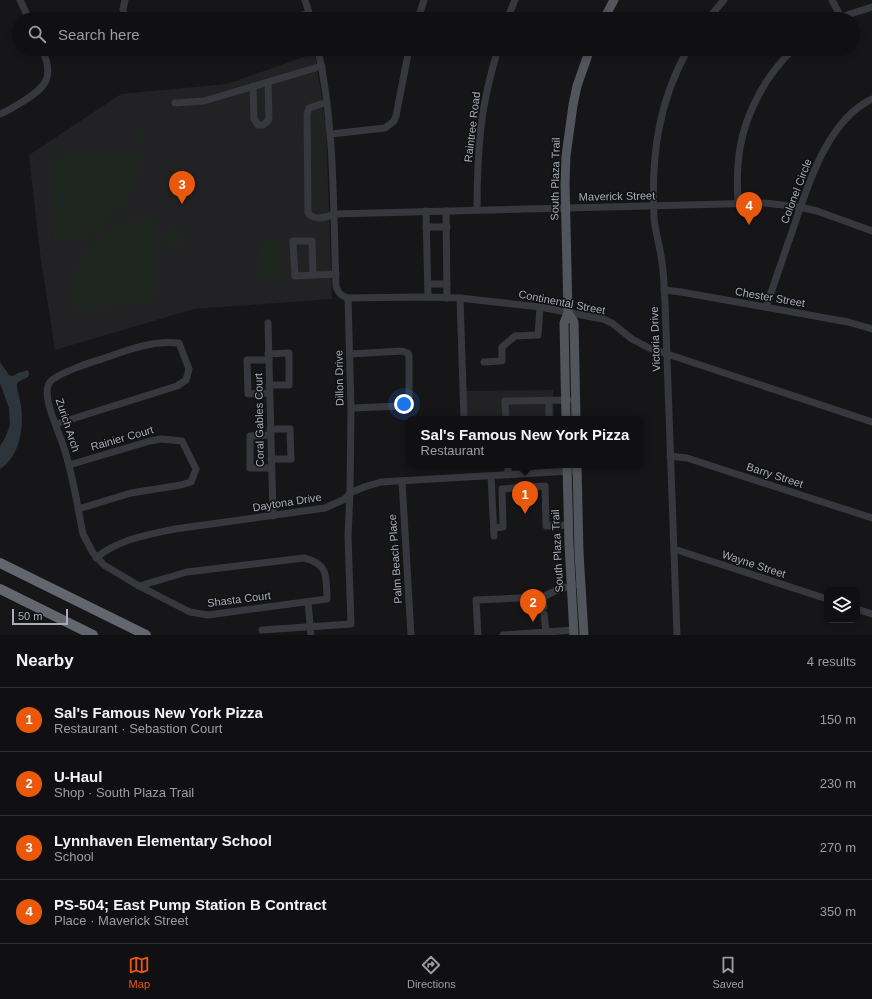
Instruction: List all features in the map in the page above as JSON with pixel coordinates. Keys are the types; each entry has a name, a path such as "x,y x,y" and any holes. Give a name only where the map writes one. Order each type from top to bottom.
{"highway":[{"path":"0,563 146,635"},
{"path":"0,589 93,635"}],"main road":[{"path":"608,12 614,0"},
{"name":"South Plaza Trail","path":"566,416 564,323 568,313 566,156 577,86 588,56"},
{"name":"South Plaza Trail","path":"568,313 574,322 576,416"},
{"name":"South Plaza Trail","path":"567,468 568,525 574,632"},
{"name":"South Plaza Trail","path":"577,468 584,635"}],"street":[{"path":"20,0 26,12"},
{"path":"124,0 124,12"},
{"path":"304,0 308,12"},
{"path":"420,12 424,0"},
{"path":"510,12 515,0"},
{"path":"714,12 724,0"},
{"path":"832,0 837,12"},
{"path":"859,12 872,8"},
{"path":"0,114 35,93 45,83 48,70 44,56"},
{"path":"320,56 328,102 331,134 336,274 338,290 344,297 348,298"},
{"path":"331,134 381,130 390,126 396,116 408,56"},
{"name":"Raintree Road","path":"477,210 478,156 484,102 496,56"},
{"name":"Victoria Drive","path":"677,635 664,290 661,257 656,236 654,218 654,168 659,124 664,105 672,81 684,56"},
{"path":"738,203 738,168 743,134 767,82 788,56"},
{"path":"175,102 204,101 322,66"},
{"path":"254,86 254,119 258,124 263,125 269,119 268,82"},
{"name":"Colonel Circle","path":"766,307 800,207 824,149 835,133 854,112 872,99"},
{"name":"Maverick Street","path":"328,102 309,108 307,114 308,213 311,217 327,218 334,214 426,211 765,203 800,207 872,230"},
{"path":"426,211 428,297"},
{"path":"446,211 447,298"},
{"path":"426,227 447,227"},
{"path":"313,275 312,241 293,241 294,276 336,274"},
{"path":"428,284 447,284"},
{"name":"Chester Street","path":"664,290 848,322 872,329"},
{"name":"Continental Street","path":"348,298 460,298 540,307 603,319 612,323 638,343 666,354 872,422"},
{"name":"Dillon Drive","path":"262,630 351,624 348,536 351,408 348,298"},
{"path":"460,298 464,416"},
{"path":"484,362 502,361 502,347 515,336 538,335 540,307"},
{"name":"Coral Gables Court","path":"268,323 273,516"},
{"name":"Zurich Arch","path":"56,424 178,386 186,380 189,369 179,343 158,342 99,360 54,378 50,382 46,392 56,424 69,465 83,534 87,544 96,558"},
{"path":"350,354 402,351 408,353 409,356 409,398 405,404 402,406 351,408"},
{"path":"269,385 289,385 288,353 247,360 248,394 269,393"},
{"path":"506,416 505,401 575,400"},
{"path":"549,401 549,416"},
{"path":"271,459 291,459 290,429 250,436 250,468 271,468"},
{"name":"Rainier Court","path":"69,465 150,441 166,439 182,441 196,469 191,482 131,493 78,509"},
{"name":"Barry Street","path":"670,456 687,458 872,518"},
{"path":"508,468 508,475"},
{"name":"Daytona Drive","path":"96,558 119,544 150,534 175,529 325,508 345,499 350,493 373,483 508,475 577,468"},
{"path":"491,476 494,536"},
{"name":"Palm Beach Place","path":"402,481 411,635"},
{"path":"494,528 503,527 502,489 544,486 546,526 568,525"},
{"path":"492,497 502,496"},
{"name":"Wayne Street","path":"674,549 824,598"},
{"name":"Shasta Court","path":"96,558 111,570 139,586 190,612 199,614 208,615 327,599 324,569 316,561 304,558 187,572 139,586"},
{"path":"478,635 476,600 543,597 561,588 571,587 581,583"},
{"path":"543,597 546,632"},
{"path":"308,602 311,635"},
{"path":"860,610 872,614"},
{"path":"503,635 574,632"}],"shaded area":[{"path":"306,56 315,56 326,126 332,299 194,309 55,350 40,253 29,155 121,94 227,84"},
{"path":"142,132 146,136 146,140 144,142 139,142 132,139 131,136 134,133"},
{"path":"59,152 142,153 136,181 131,194 123,206 103,227 91,235 75,241 54,241 49,165"},
{"path":"157,219 158,295 148,305 72,308 70,293 74,275 81,256 90,244 107,230 124,222"},
{"path":"167,227 176,228 184,236 181,247 178,250 171,250 162,241 162,232"},
{"path":"280,240 281,280 259,280 257,241"},
{"path":"0,362 9,375 13,376 28,370 29,373 28,377 17,384 22,414 19,441 12,457 0,469 0,446 10,425 9,408 0,383"},
{"path":"553,390 554,416 466,416 464,391"}],"place":[{"name":"Lynnhaven Elementary School","path":"182,204"},
{"name":"PS-504; East Pump Station B Contract","path":"749,225"},
{"name":"Sal's Famous New York Pizza","path":"525,514"},
{"name":"U-Haul","path":"533,622"}]}
